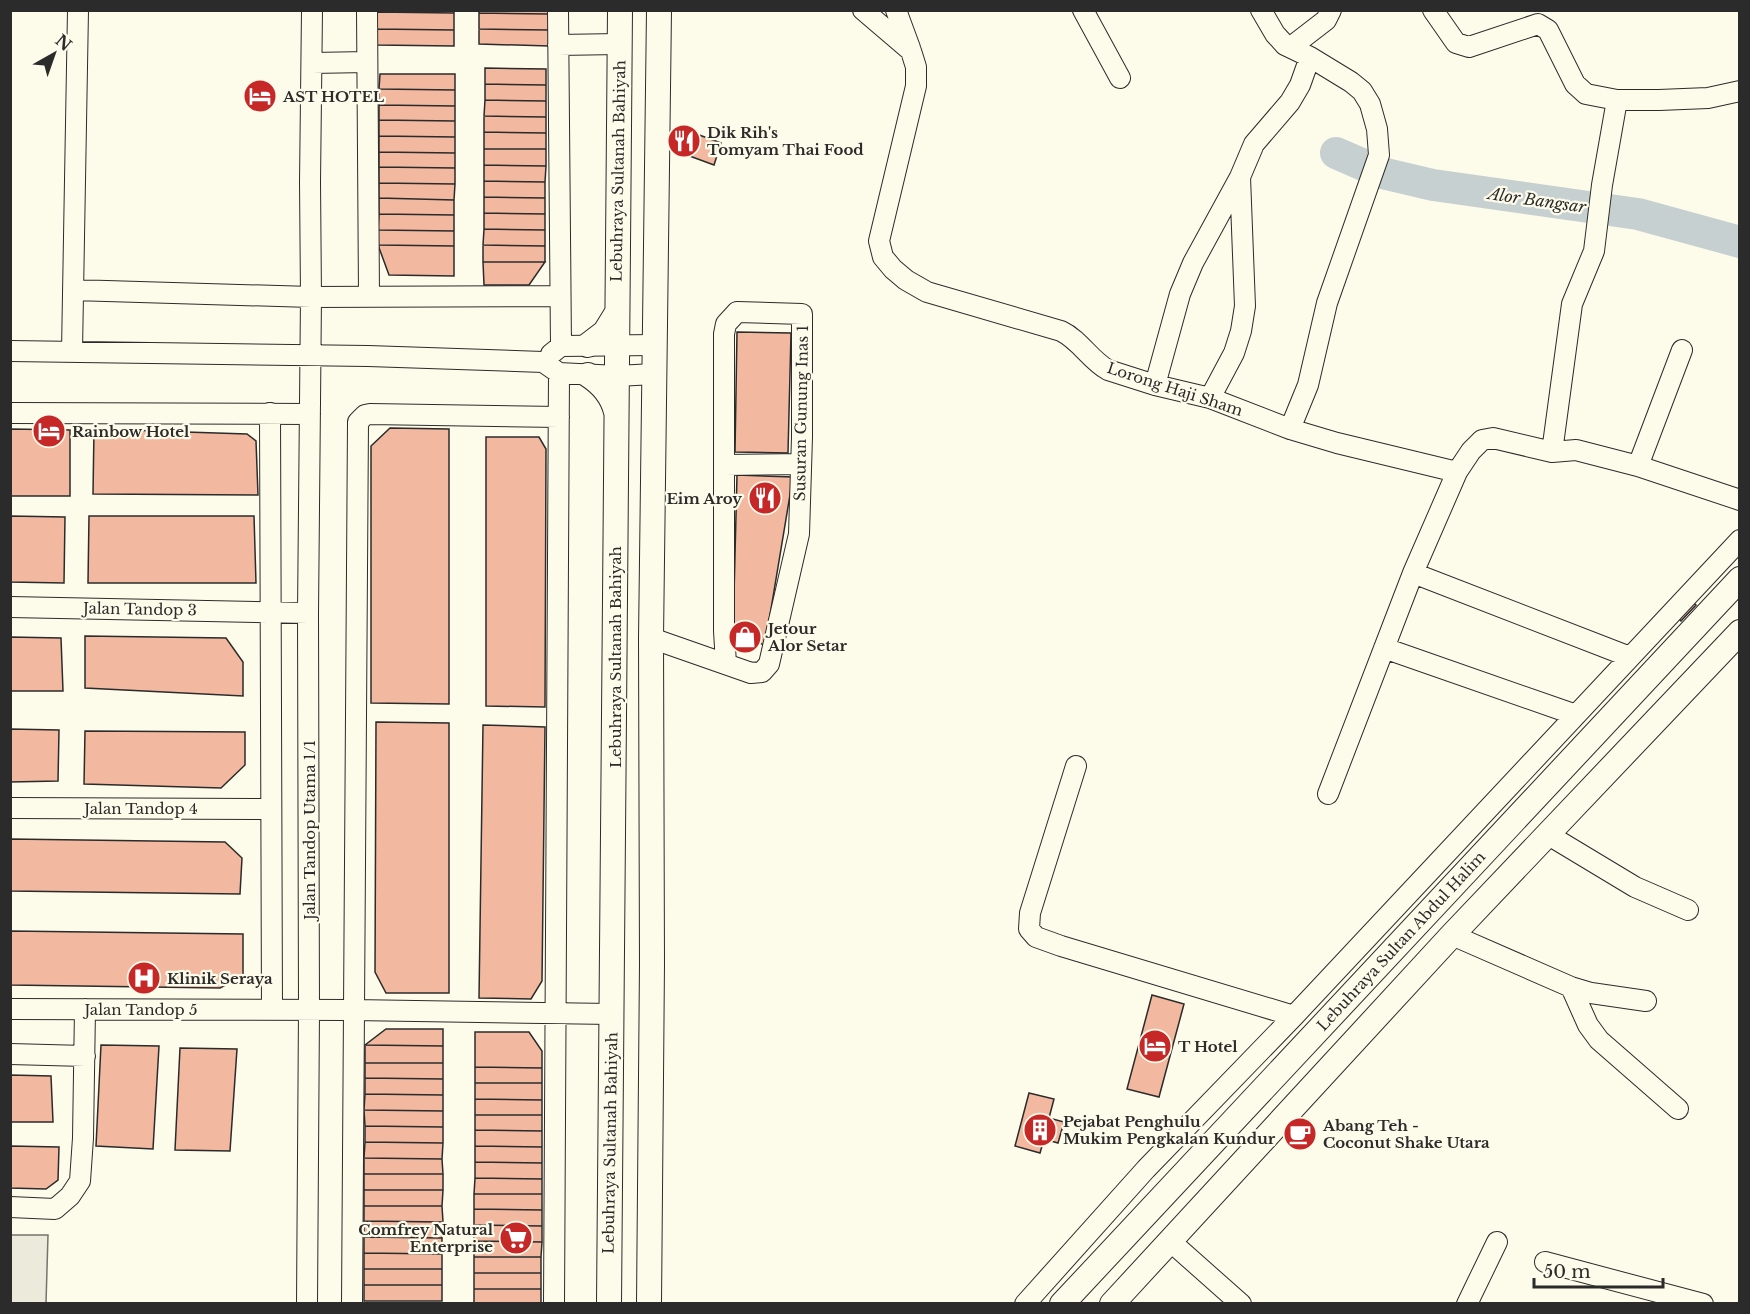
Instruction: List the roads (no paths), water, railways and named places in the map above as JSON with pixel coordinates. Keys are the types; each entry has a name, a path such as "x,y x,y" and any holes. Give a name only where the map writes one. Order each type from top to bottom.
{"main road":[{"name":"Lebuhraya Sultanah Bahiyah","path":"609,1304 620,10"},
{"path":"649,1304 652,963 651,638 659,10"},
{"path":"588,345 605,332 616,314"},
{"path":"588,375 611,397 616,417"},
{"name":"Lebuhraya Sultan Abdul Halim","path":"1062,1304 1740,579"},
{"path":"1112,1304 1452,935 1740,632"}],"street":[{"path":"72,351 78,10"},
{"name":"Jalan Tandop Utama 1/1","path":"307,1304 312,10"},
{"path":"367,10 369,296"},
{"path":"558,10 561,346"},
{"path":"862,10 911,51"},
{"name":"Lorong Haji Sham","path":"896,10 916,67 916,86 879,241 883,257 906,280 927,292 1061,331 1079,343 1101,366 1155,385 1210,398 1290,429 1337,443 1457,472"},
{"path":"1083,10 1120,78"},
{"path":"1261,10 1275,34 1285,45 1310,57 1362,91 1370,104 1377,129 1379,155 1327,303 1308,385 1290,429"},
{"path":"1291,47 1326,20 1331,10"},
{"path":"1433,10 1456,43 1469,47 1538,24 1548,30 1575,84 1586,94 1617,100 1708,98 1739,87"},
{"path":"558,45 619,44"},
{"path":"1155,385 1180,294 1193,263 1240,177 1254,144 1290,102 1300,85 1310,57"},
{"path":"312,63 367,62"},
{"path":"1552,452 1572,304 1594,251 1602,185 1617,100"},
{"path":"1210,398 1234,353 1241,331 1245,306 1240,177"},
{"path":"73,290 312,297 560,296"},
{"name":"Susuran Gunung Inas 1","path":"737,312 802,314 799,534 769,664 757,674 726,664 724,465 724,334 726,324 737,312"},
{"path":"543,362 561,346 655,345"},
{"path":"1638,466 1682,350"},
{"path":"10,351 380,356 543,362 559,373 654,375"},
{"path":"554,1304 559,373"},
{"path":"10,412 310,414"},
{"path":"270,413 272,1010"},
{"path":"352,1304 358,422 370,414 559,417"},
{"path":"1328,794 1413,573 1457,472 1471,451 1482,440 1493,438 1552,452 1576,450 1638,466 1740,500"},
{"path":"724,465 801,464"},
{"path":"1025,1304 1146,1169 1294,1017 1740,540"},
{"path":"1413,573 1630,657"},
{"name":"Jalan Tandop 3","path":"10,607 308,613"},
{"path":"651,638 726,664"},
{"path":"1384,648 1576,715"},
{"path":"1076,766 1030,913 1029,929 1036,937 1061,946 1294,1017"},
{"name":"Jalan Tandop 4","path":"10,808 271,809"},
{"path":"1547,834 1635,887 1688,910"},
{"path":"1452,935 1571,987 1591,993 1646,1001"},
{"path":"1571,987 1588,1025 1599,1040 1678,1109"},
{"name":"Jalan Tandop 5","path":"10,1009 354,1010 612,1014"},
{"path":"10,1207 55,1209 70,1196 80,1181 85,1009"},
{"path":"10,1054 85,1056"},
{"path":"1170,1241 1241,1304"},
{"path":"1467,1304 1497,1242"},
{"path":"1545,1262 1704,1304"}],"waterway":[{"name":"Alor Bangsar","path":"1336,153 1382,173 1433,185 1638,214 1740,242"}],"place":[{"name":"AST HOTEL","path":"260,96"},
{"name":"Dik Rih's Tomyam Thai Food","path":"684,141"},
{"name":"Rainbow Hotel","path":"49,431"},
{"name":"Eim Aroy","path":"765,498"},
{"name":"Jetour Alor Setar","path":"745,637"},
{"name":"Klinik Seraya","path":"144,978"},
{"name":"T Hotel","path":"1155,1046"},
{"name":"Pejabat Penghulu Mukim Pengkalan Kundur","path":"1040,1130"},
{"name":"Abang Teh - Coconut Shake Utara","path":"1300,1134"},
{"name":"Comfrey Natural Enterprise","path":"516,1238"}]}
